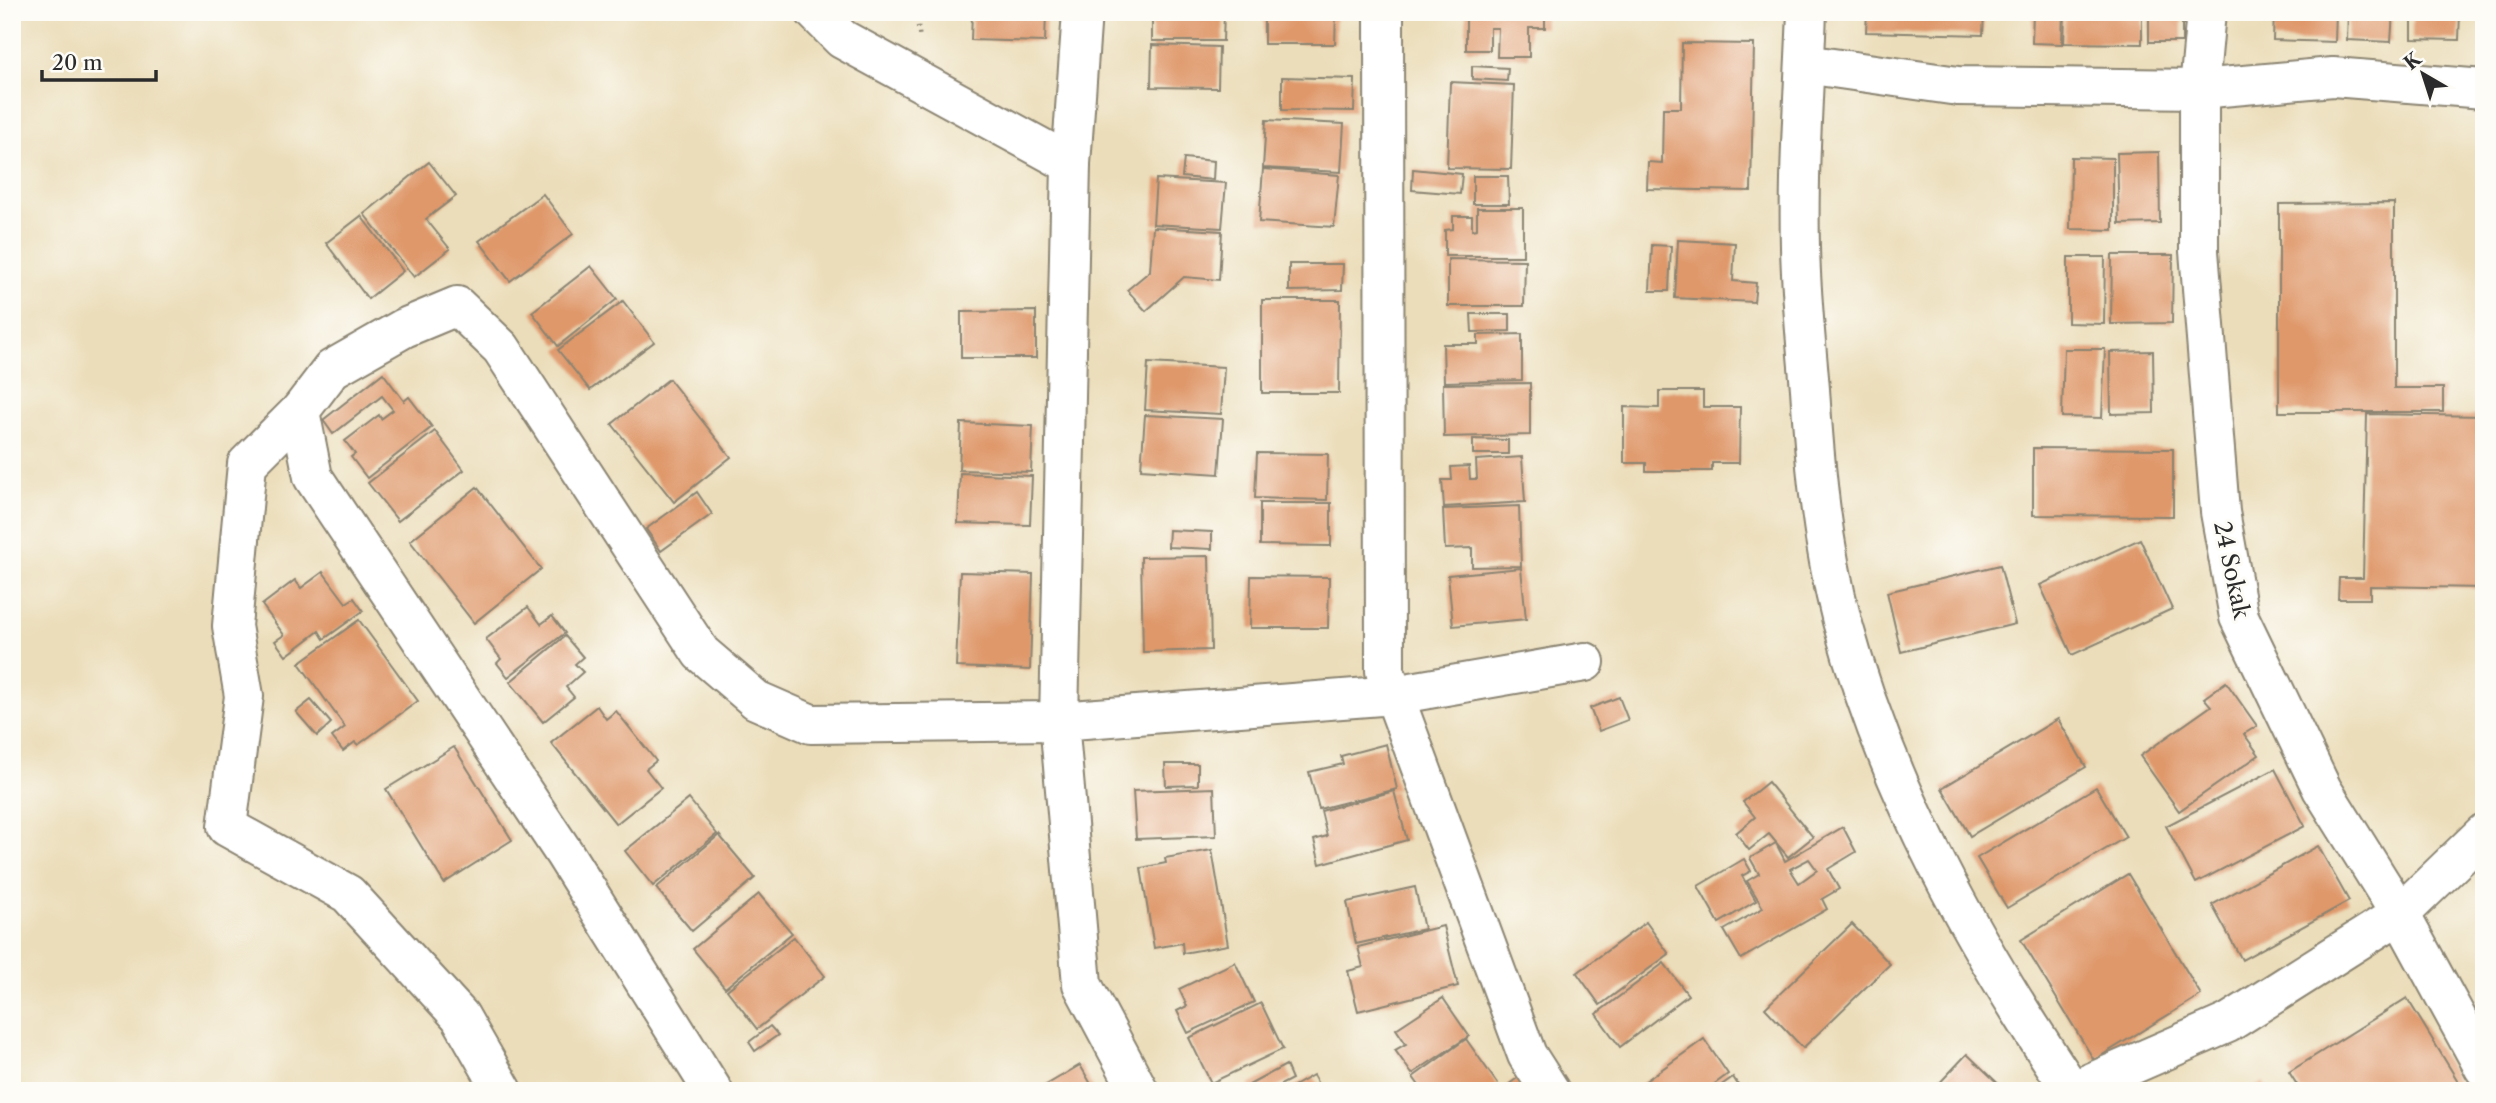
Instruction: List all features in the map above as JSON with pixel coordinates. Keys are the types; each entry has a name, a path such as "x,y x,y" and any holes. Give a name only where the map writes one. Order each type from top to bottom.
{"street":[{"path":"815,12 842,39 1071,164"},
{"path":"1082,12 1071,164 1059,721 1082,984 1139,1091"},
{"path":"1384,12 1385,671 1527,1055 1550,1091"},
{"path":"1807,12 1800,246 1814,457 1830,566 1842,619 1875,723 1936,864 2019,1013 2072,1091 2228,1023 2400,914 2484,833"},
{"name":"24 Sokak","path":"2206,12 2199,89 2200,251 2220,512 2239,617 2322,789 2400,914 2484,1068"},
{"path":"1805,64 1958,86 2199,89 2333,77 2484,89"},
{"path":"503,1091 460,1016 348,894 227,827 244,696 232,626 247,464 300,411 332,369 404,328 457,306 501,348 701,653 756,700 811,724 1059,721 1394,695 1586,662"},
{"path":"300,411 313,477 564,853 713,1091"}],"building":[{"path":"972,12 1046,12 1045,42 971,40"},
{"path":"1152,12 1224,12 1223,41 1152,41"},
{"path":"1264,12 1336,12 1335,44 1264,44"},
{"path":"1466,12 1545,12 1545,28 1529,28 1529,57 1497,57 1498,28 1490,28 1490,50 1466,50"},
{"path":"1867,12 1984,12 1983,35 1866,32"},
{"path":"2033,12 2063,12 2062,44 2032,43"},
{"path":"2065,12 2142,12 2142,44 2064,43"},
{"path":"2149,12 2182,12 2182,42 2149,42"},
{"path":"2274,12 2336,12 2335,42 2273,40"},
{"path":"2348,12 2393,12 2391,42 2347,40"},
{"path":"2412,12 2460,12 2459,40 2412,39"},
{"path":"1682,43 1754,44 1751,191 1647,189 1648,162 1662,163 1663,108 1681,108"},
{"path":"1152,45 1219,47 1218,88 1151,87"},
{"path":"1472,66 1508,68 1507,81 1472,79"},
{"path":"1282,77 1355,79 1354,111 1282,110"},
{"path":"1450,82 1514,85 1511,169 1447,168"},
{"path":"1266,120 1344,124 1341,172 1263,168"},
{"path":"2159,152 2160,223 2119,224 2117,153"},
{"path":"2071,157 2113,158 2113,230 2070,229"},
{"path":"1184,158 1214,161 1213,180 1182,177"},
{"path":"429,162 456,196 426,219 450,249 414,277 364,214"},
{"path":"1263,169 1339,175 1334,227 1259,222"},
{"path":"1413,169 1462,174 1460,194 1412,190"},
{"path":"1473,176 1508,176 1509,204 1473,204"},
{"path":"1156,179 1226,183 1222,228 1153,224"},
{"path":"543,194 573,234 510,281 479,241"},
{"path":"2394,203 2394,388 2443,388 2443,412 2279,412 2279,204"},
{"path":"1477,208 1523,208 1523,256 1445,256 1445,230 1453,229 1453,216 1472,216 1472,230 1477,229"},
{"path":"361,216 403,271 368,299 326,243"},
{"path":"1153,227 1222,231 1219,280 1184,277 1146,311 1127,290 1150,271"},
{"path":"1678,240 1735,243 1733,281 1756,283 1754,302 1675,298"},
{"path":"1652,245 1671,246 1669,291 1650,291"},
{"path":"2112,255 2173,255 2172,323 2111,324"},
{"path":"2068,257 2105,257 2104,324 2068,323"},
{"path":"1448,259 1525,260 1524,306 1448,306"},
{"path":"1289,264 1343,264 1342,290 1289,291"},
{"path":"591,266 617,299 558,346 532,312"},
{"path":"1262,300 1340,300 1339,393 1262,393"},
{"path":"623,301 654,342 590,390 558,350"},
{"path":"1036,311 1036,358 961,358 961,312"},
{"path":"1471,314 1510,314 1510,331 1472,332"},
{"path":"1522,334 1522,380 1444,382 1443,344 1478,344 1478,335"},
{"path":"2064,349 2105,349 2102,418 2062,417"},
{"path":"2153,351 2154,413 2111,414 2110,352"},
{"path":"1148,363 1224,367 1221,414 1145,410"},
{"path":"383,373 404,401 409,397 432,427 367,478 351,457 355,454 345,441 379,415 381,419 393,410 382,396 333,434 323,420"},
{"path":"669,379 731,457 674,502 612,424"},
{"path":"1530,383 1530,435 1444,437 1443,384"},
{"path":"1659,391 1703,391 1703,407 1740,407 1739,463 1712,463 1712,471 1646,471 1646,463 1624,463 1624,407 1659,408"},
{"path":"2367,414 2484,416 2484,588 2370,586 2370,599 2338,599 2339,578 2363,578"},
{"path":"1145,415 1223,419 1219,474 1141,469"},
{"path":"961,423 1033,426 1031,472 959,470"},
{"path":"435,431 464,470 398,521 368,483"},
{"path":"1473,439 1508,440 1508,454 1473,454"},
{"path":"2033,448 2173,449 2173,516 2033,515"},
{"path":"1257,453 1328,454 1327,500 1255,498"},
{"path":"1522,457 1525,502 1444,507 1442,480 1452,480 1451,467 1469,466 1470,479 1477,479 1476,460"},
{"path":"960,473 1032,476 1030,525 958,523"},
{"path":"477,487 541,569 474,623 410,541"},
{"path":"697,492 712,514 661,551 646,529"},
{"path":"1260,503 1331,503 1331,546 1260,545"},
{"path":"1519,506 1521,566 1472,567 1472,548 1445,549 1443,509"},
{"path":"1169,530 1212,532 1212,549 1168,547"},
{"path":"2140,539 2172,609 2072,655 2040,585"},
{"path":"1209,556 1211,650 1143,652 1141,557"},
{"path":"2000,565 2015,624 1901,652 1887,592"},
{"path":"1521,568 1526,619 1453,626 1448,575"},
{"path":"323,572 346,603 354,598 363,611 324,639 319,631 286,656 275,641 284,635 262,605 295,580 301,588"},
{"path":"960,572 1033,574 1030,670 956,667"},
{"path":"1251,576 1329,577 1328,628 1250,628"},
{"path":"528,607 541,624 552,616 565,633 508,677 497,663 501,659 486,639"},
{"path":"359,620 418,701 358,745 355,742 343,751 332,737 345,727 299,663"},
{"path":"565,636 583,657 575,664 583,672 566,687 574,697 543,722 510,682"},
{"path":"2226,682 2257,726 2244,734 2259,755 2179,811 2140,756 2211,706 2204,698"},
{"path":"1619,697 1628,720 1599,731 1590,708"},
{"path":"311,700 331,723 317,736 296,712"},
{"path":"597,706 606,719 616,711 656,761 646,769 661,788 616,824 551,743"},
{"path":"2058,719 2086,767 1970,836 1942,788"},
{"path":"1386,744 1397,789 1319,809 1309,772 1343,764 1341,756"},
{"path":"454,747 512,840 444,883 386,789"},
{"path":"1165,764 1198,764 1198,785 1166,786"},
{"path":"2275,769 2305,826 2196,883 2166,826"},
{"path":"1768,782 1813,837 1788,857 1769,834 1749,850 1736,833 1755,817 1743,802"},
{"path":"2096,787 2126,837 2007,908 1977,858"},
{"path":"1214,788 1216,836 1136,839 1133,791"},
{"path":"1394,791 1407,840 1320,864 1314,840 1327,836 1321,811"},
{"path":"689,799 717,834 653,886 625,851"},
{"path":"1843,827 1856,852 1828,869 1839,889 1822,899 1827,909 1741,959 1724,930 1763,908 1747,881 1759,874 1750,858 1776,843 1785,861","holes":["1809,859 1817,870 1799,883 1790,869"]},
{"path":"719,835 755,878 692,931 656,888"},
{"path":"2318,846 2349,901 2242,960 2212,905"},
{"path":"1212,850 1228,945 1183,953 1182,943 1154,948 1141,868 1166,863 1165,858"},
{"path":"1744,859 1751,871 1742,876 1756,901 1719,923 1698,886"},
{"path":"2128,874 2201,995 2094,1060 2021,940"},
{"path":"1415,887 1424,929 1356,944 1347,902"},
{"path":"759,894 792,933 725,988 693,949"},
{"path":"1646,922 1669,954 1600,1005 1577,973"},
{"path":"1852,924 1890,964 1803,1048 1765,1008"},
{"path":"1443,926 1458,986 1358,1011 1348,971 1363,967 1358,947"},
{"path":"794,937 825,976 757,1029 727,990"},
{"path":"1235,962 1254,1002 1188,1033 1177,1011 1187,1006 1179,989"},
{"path":"1664,963 1688,995 1620,1047 1596,1014"},
{"path":"1443,998 1469,1036 1412,1074 1395,1050 1406,1044 1396,1029"},
{"path":"2407,998 2464,1091 2301,1091 2289,1072"},
{"path":"1261,1003 1283,1049 1211,1083 1189,1038"},
{"path":"770,1026 778,1035 755,1051 749,1042"},
{"path":"1466,1039 1499,1086 1492,1091 1423,1091 1413,1077"},
{"path":"1704,1039 1728,1074 1705,1091 1644,1091 1640,1085"},
{"path":"1967,1054 2006,1091 1932,1091"},
{"path":"1080,1065 1095,1091 1036,1091"},
{"path":"1286,1065 1292,1079 1269,1091 1252,1091 1249,1085"},
{"path":"1524,1073 1534,1091 1500,1091"},
{"path":"1313,1075 1322,1091 1285,1091"},
{"path":"1733,1077 1742,1091 1713,1091"},
{"path":"2263,1082 2269,1091 2248,1091"}]}
